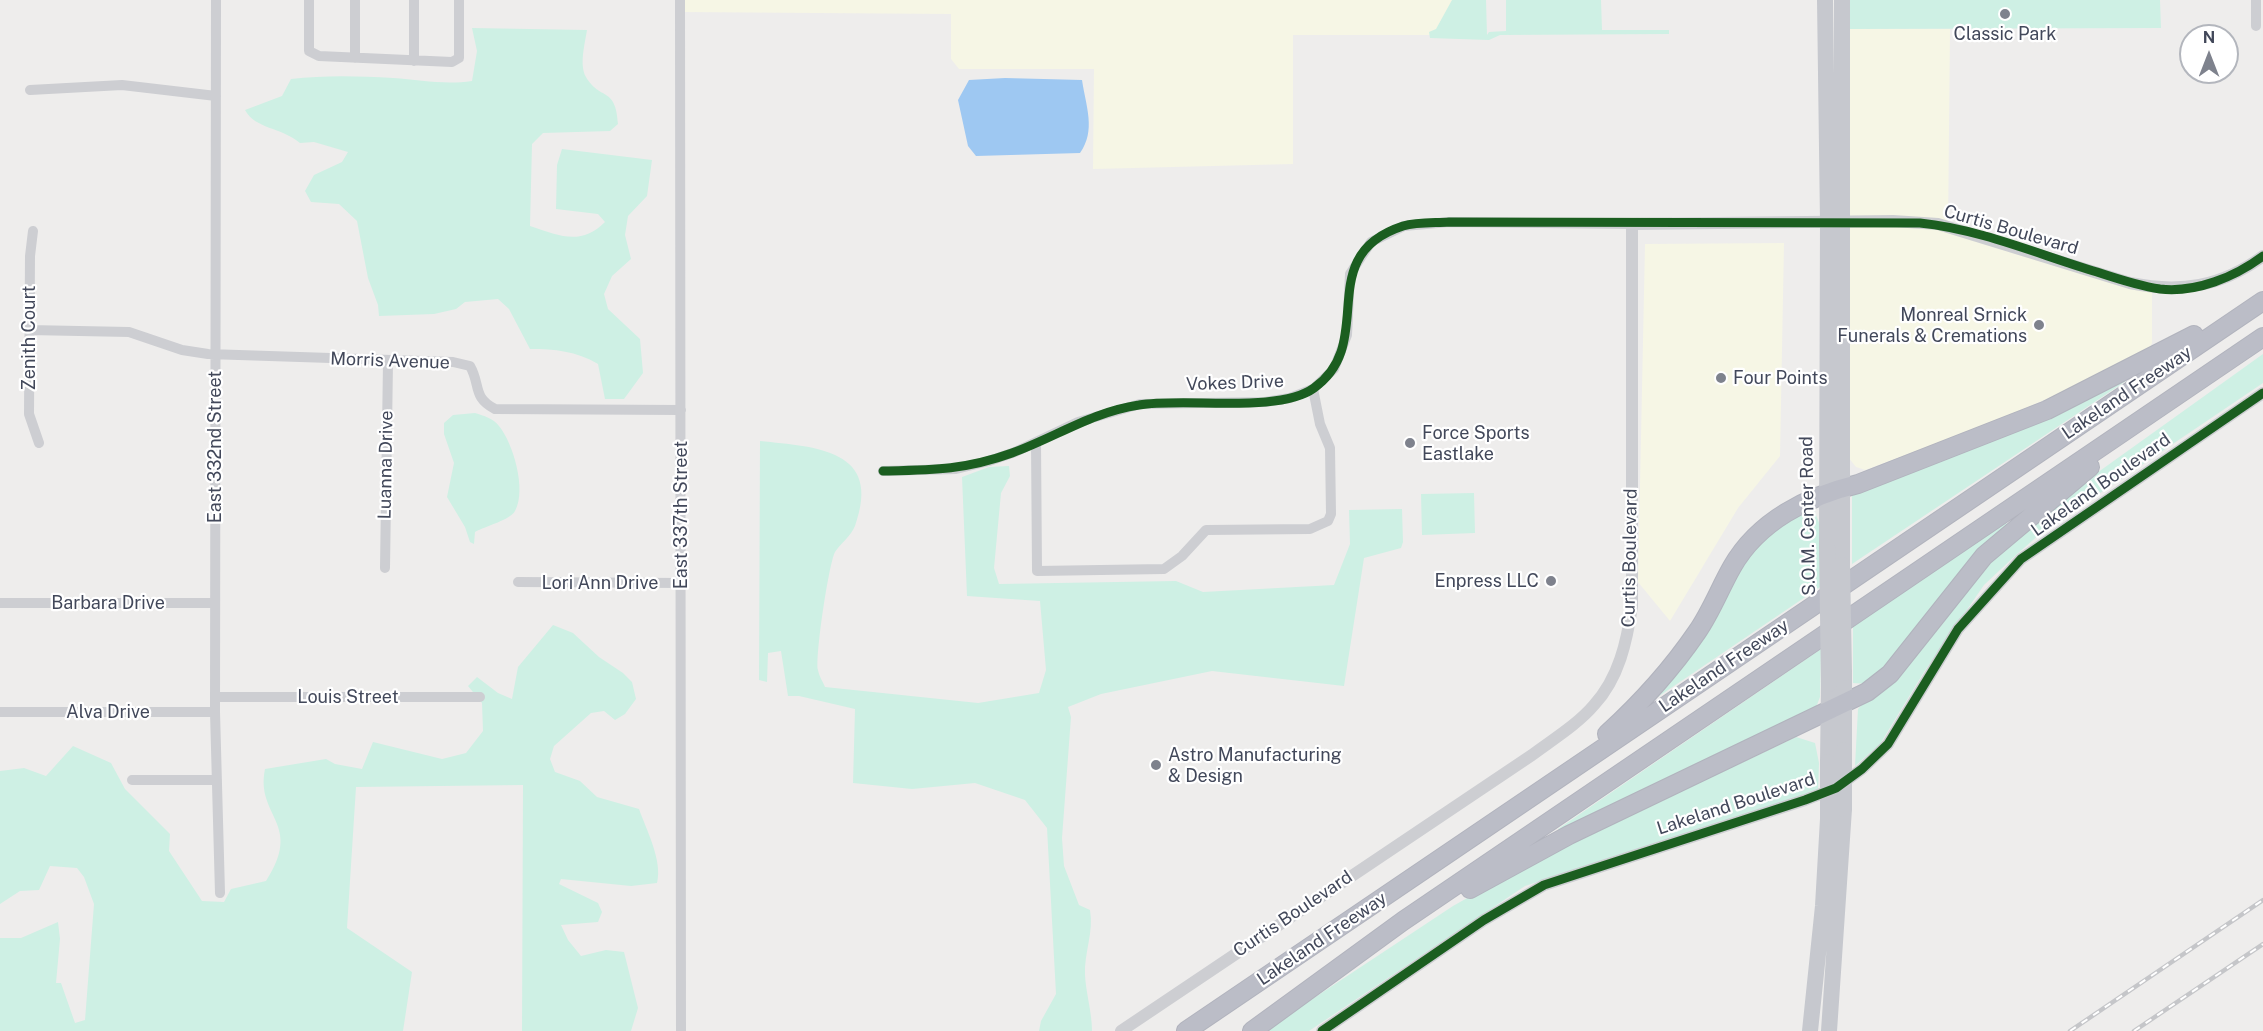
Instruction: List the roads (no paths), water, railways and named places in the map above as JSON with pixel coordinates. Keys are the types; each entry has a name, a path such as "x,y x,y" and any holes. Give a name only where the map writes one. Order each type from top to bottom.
{"highway":[{"path":"1561,776 1648,696 1698,630 1733,566 1754,537 1784,514 1834,490 1858,484 2048,410 2263,299"},
{"name":"Lakeland Freeway","path":"1186,1031 2263,299"},
{"name":"Lakeland Freeway","path":"1252,1031 1403,921 2263,337"},
{"path":"1403,921 1447,902 1569,836 1836,709 1867,692 1890,674 1984,556 2034,512 2089,468 2263,345"}],"main road":[{"name":"S.O.M. Center Road","path":"1825,0 1835,222"},
{"name":"S.O.M. Center Road","path":"1829,1031 1844,809 1844,750 1836,709 1828,684 1827,546 1834,490 1835,222 1842,0"},
{"name":"S.O.M. Center Road","path":"1810,1031 1823,906 1828,819 1828,762 1844,673 1841,535 1834,490"}],"street":[{"name":"East 332nd Street","path":"216,0 215,712 220,893"},
{"path":"309,0 309,51 319,56 452,62 459,58 459,0"},
{"path":"355,0 355,58"},
{"path":"414,0 414,61"},
{"name":"East 337th Street","path":"680,0 681,1031"},
{"path":"2256,0 2256,26"},
{"path":"30,90 122,85 216,96"},
{"name":"Vokes Drive","path":"883,471 956,469 992,460 1077,422 1140,404 1265,402 1290,398 1313,389 1334,369 1347,335 1350,274 1371,242 1404,226 1449,222 1632,224"},
{"name":"Curtis Boulevard","path":"1120,1031 1532,755 1594,706 1611,680 1627,646 1632,606 1632,224 1835,222 1938,224 2130,283 2162,289 2192,287 2221,280 2248,267 2263,256"},
{"name":"Zenith Court","path":"33,231 29,330 29,414 39,443"},
{"name":"Morris Avenue","path":"29,330 129,332 144,334 182,350 215,354 387,362 453,362 470,366 476,375 478,394 483,403 495,410 681,410"},
{"name":"Luanna Drive","path":"385,568 387,362"},
{"path":"1036,442 1036,571 1164,569 1182,556 1206,530 1310,529 1319,527 1328,521 1331,514 1330,448 1320,424 1313,389"},
{"name":"Lakeland Boulevard","path":"1322,1031 1484,920 1544,885 1836,788 1862,769 1888,744 1958,629 2021,560 2263,393"},
{"name":"Lori Ann Drive","path":"518,582 681,583"},
{"name":"Barbara Drive","path":"0,603 215,603"},
{"name":"Louis Street","path":"215,697 480,696"},
{"name":"Alva Drive","path":"0,712 215,712"},
{"path":"132,780 217,780"}],"water":[{"path":"1005,78 1082,80 1089,127 1088,136 1080,153 976,156 968,146 958,100 969,80"}],"railway":[{"path":"2070,1031 2263,900"},
{"path":"2134,1031 2263,944"}],"place":[{"name":"Classic Park","path":"2005,14"},
{"name":"Monreal Srnick Funerals & Cremations","path":"2039,325"},
{"name":"Four Points","path":"1721,378"},
{"name":"Force Sports Eastlake","path":"1410,443"},
{"name":"Enpress LLC","path":"1551,581"},
{"name":"Astro Manufacturing & Design","path":"1156,765"}]}
